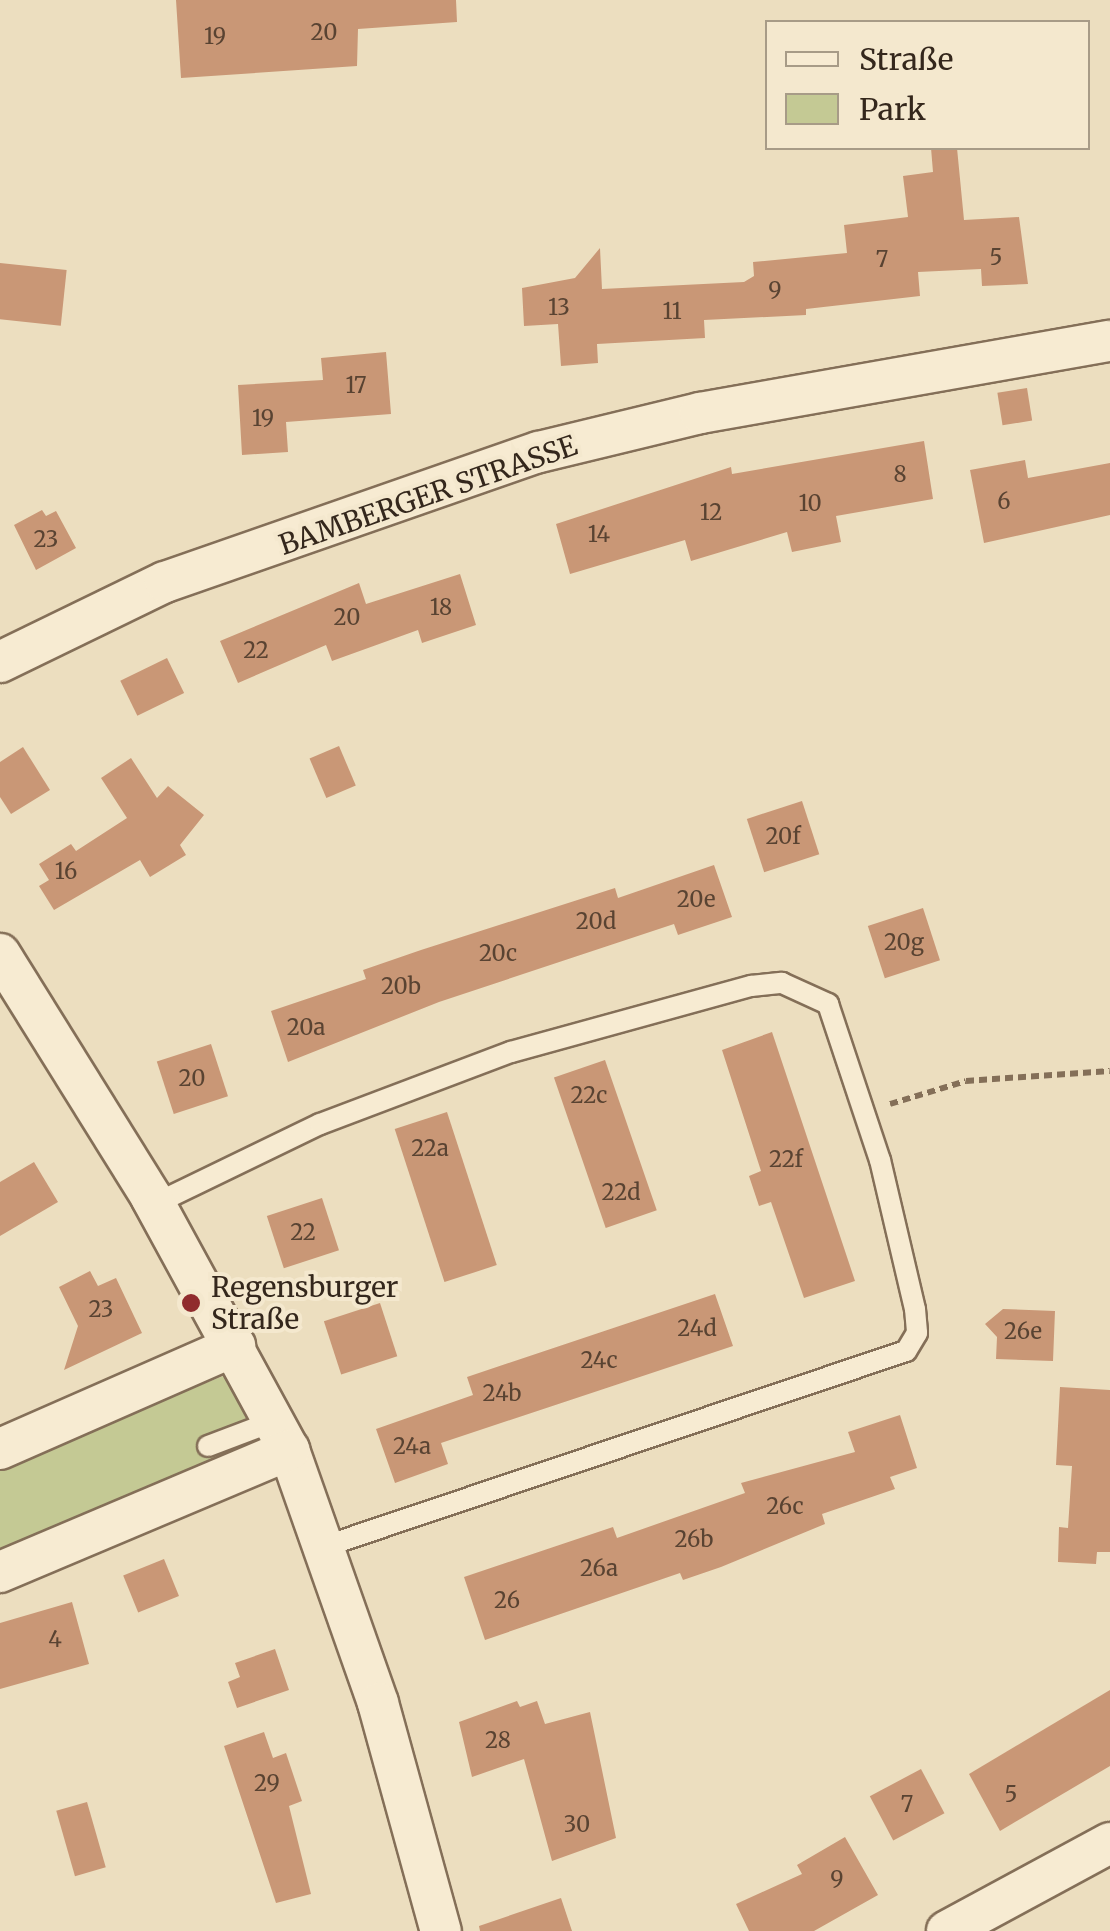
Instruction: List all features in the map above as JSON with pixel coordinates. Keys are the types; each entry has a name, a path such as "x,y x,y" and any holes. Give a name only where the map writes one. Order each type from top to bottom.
{"street":[{"name":"BAMBERGER STRASSE","path":"0,662 165,582 539,452 718,410 1110,341"},
{"path":"0,954 155,1204 281,1436 326,1546 441,1931"},
{"path":"0,1448 235,1346"},
{"path":"0,1572 281,1436"},
{"path":"947,1931 1110,1843"}],"lane":[{"path":"155,1204 320,1124 502,1056 751,986 782,983 828,1004 865,1112 915,1310 917,1334 906,1351 326,1546"},
{"path":"208,1446 281,1436"}],"path":[{"path":"865,1112 966,1081 1110,1070"}],"green space":[{"path":"226,1375 263,1445 0,1559 0,1464"}],"building":[{"path":"176,0 456,0 457,22 358,29 357,66 181,78"},
{"path":"931,150 957,150 964,220 1019,217 1028,284 982,286 981,269 918,272 920,296 806,309 806,315 704,320 705,338 597,344 598,363 561,366 558,324 524,326 522,288 575,278 600,248 602,289 744,282 754,276 753,262 847,253 844,225 908,217 903,176 933,172"},
{"path":"0,263 67,270 61,326 0,319"},
{"path":"386,352 391,414 286,422 288,452 242,455 238,385 323,380 321,358"},
{"path":"1027,388 1032,421 1003,425 997,393"},
{"path":"924,441 933,499 836,516 841,542 792,552 787,532 691,561 685,540 570,574 556,524 731,467 732,474"},
{"path":"1025,460 1028,478 1110,463 1110,515 984,543 970,470"},
{"path":"42,510 46,516 56,511 76,548 36,570 14,525"},
{"path":"460,574 476,625 422,643 418,630 332,661 326,645 238,683 220,641 359,583 366,604"},
{"path":"167,658 184,693 137,716 120,681"},
{"path":"339,746 356,786 326,798 310,759"},
{"path":"23,747 50,790 11,814 0,797 0,762"},
{"path":"131,758 157,798 168,786 204,815 180,845 186,855 150,877 140,860 54,910 39,886 49,880 39,864 71,844 76,851 127,818 101,778"},
{"path":"802,801 819,854 764,872 747,819"},
{"path":"714,865 732,917 678,935 674,924 439,1002 288,1062 271,1011 366,979 363,970 421,950 615,888 618,898"},
{"path":"923,908 940,960 885,978 868,926"},
{"path":"772,1032 855,1281 804,1298 771,1202 759,1206 749,1176 761,1171 722,1050"},
{"path":"211,1044 228,1096 174,1114 157,1062"},
{"path":"605,1060 657,1210 606,1228 554,1078"},
{"path":"447,1112 497,1265 444,1282 395,1129"},
{"path":"34,1162 58,1202 0,1236 0,1182"},
{"path":"322,1198 339,1250 284,1268 267,1216"},
{"path":"90,1271 98,1286 116,1278 142,1333 64,1370 78,1326 59,1287"},
{"path":"715,1294 733,1346 441,1443 448,1464 395,1483 376,1429 473,1395 467,1377"},
{"path":"380,1303 397,1356 341,1374 324,1321"},
{"path":"1003,1309 1055,1311 1053,1361 996,1359 997,1337 985,1324"},
{"path":"1060,1387 1110,1390 1110,1552 1097,1552 1096,1564 1058,1562 1059,1527 1068,1528 1072,1466 1056,1465"},
{"path":"900,1415 917,1468 890,1477 895,1489 822,1514 825,1524 721,1567 683,1580 680,1573 485,1640 464,1577 613,1527 617,1538 745,1493 741,1483 855,1452 848,1432"},
{"path":"164,1559 179,1596 138,1613 123,1575"},
{"path":"72,1602 89,1664 0,1689 0,1623"},
{"path":"275,1649 289,1690 237,1708 228,1682 240,1677 235,1663"},
{"path":"1110,1690 1110,1766 1000,1831 969,1774"},
{"path":"517,1701 520,1707 537,1701 545,1724 590,1712 616,1838 552,1861 524,1759 472,1777 459,1722"},
{"path":"264,1732 273,1758 286,1753 302,1801 289,1806 311,1894 276,1903 224,1746"},
{"path":"921,1769 944,1813 893,1840 870,1796"},
{"path":"87,1802 106,1867 75,1876 56,1811"},
{"path":"845,1837 878,1895 814,1931 749,1931 736,1904 802,1874 797,1865"},
{"path":"561,1898 572,1931 480,1931 479,1926"}],"place":[{"name":"Regensburger Straße","path":"191,1303"}]}
